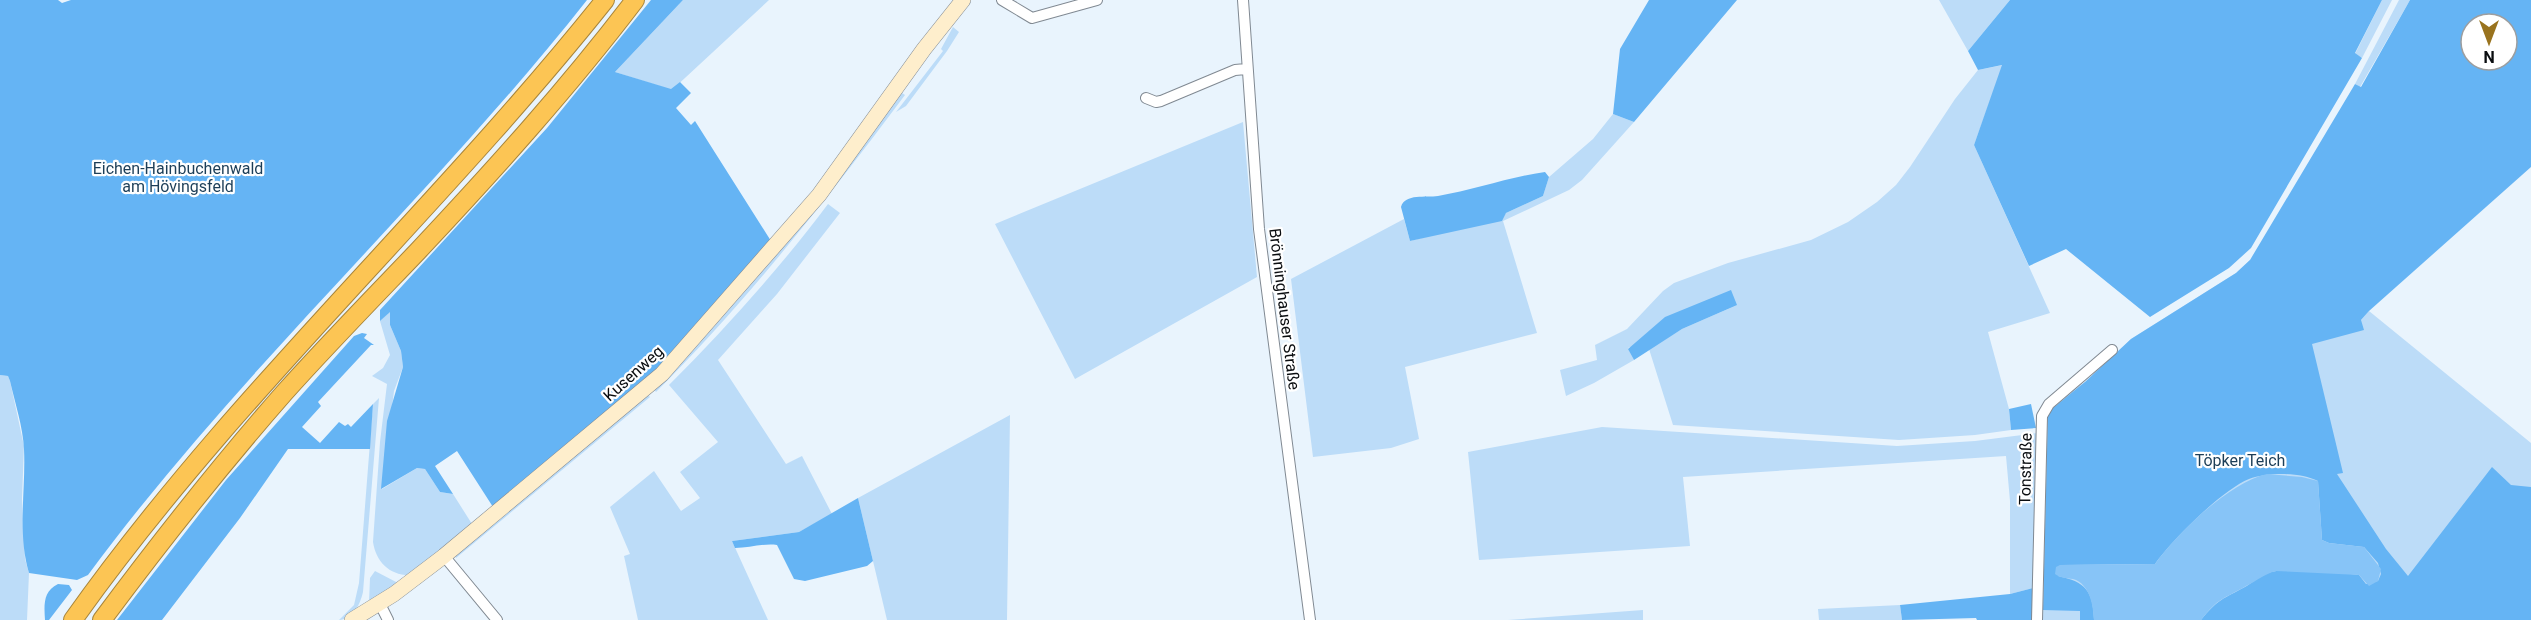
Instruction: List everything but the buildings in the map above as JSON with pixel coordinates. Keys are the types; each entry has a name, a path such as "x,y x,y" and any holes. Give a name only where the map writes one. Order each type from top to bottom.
{"highway":[{"path":"73,620 140,530 238,411 486,142 605,0"},
{"path":"102,620 184,512 258,424 501,161 567,86 635,0"}],"street":[{"name":"Kusenweg","path":"352,620 380,604 444,556 662,374 812,204 889,101 924,49 963,0"},
{"path":"1002,0 1032,18 1075,3 1097,0"},
{"name":"Brönninghauser Straße","path":"1243,0 1246,69 1259,229 1310,620"},
{"path":"1146,98 1156,102 1161,101 1235,70 1246,69"},
{"name":"Tonstraße","path":"2037,620 2042,416 2049,404 2112,350"},
{"path":"444,556 497,620"},
{"path":"380,604 388,620"}],"green space":[{"name":"Eichen-Hainbuchenwald am Hövingsfeld","path":"0,0 58,0 62,3 71,0 587,0 464,145 208,427 146,500 88,575 77,580 29,573 23,543 24,449 22,432 10,381 8,376 0,375"},
{"path":"651,0 683,0 615,72 671,89 680,82 691,93 676,108 691,125 695,121 771,241 657,369 493,507 457,451 435,466 453,494 440,492 425,469 417,468 381,489 387,421 403,367 401,351 390,325 390,312 380,321 380,310 547,128"},
{"path":"683,0 769,0 672,90 615,72"},
{"path":"1649,0 1737,0 1634,122 1613,114 1620,49"},
{"path":"1939,0 2010,0 1968,51"},
{"path":"2010,0 2382,0 2355,53 2362,58 2251,248 2229,268 2150,317 2066,249 2029,266 1974,145 2002,65 1978,70 1968,51"},
{"path":"2382,0 2392,0 2362,58 2355,54"},
{"path":"2399,0 2410,0 2360,87 2355,84"},
{"name":"Töpker Teich","path":"2410,0 2531,0 2531,167 2369,311 2361,320 2364,330 2312,344 2343,473 2337,474 2386,549 2408,576 2492,467 2511,485 2531,487 2531,620 2201,620 2221,600 2262,575 2274,571 2324,571 2359,575 2366,584 2378,581 2381,574 2378,563 2364,547 2329,543 2322,540 2318,481 2284,474 2249,479 2225,494 2185,529 2155,564 2060,565 2058,576 2075,581 2090,595 2094,620 2080,620 2080,611 2043,610 2048,412 2085,382 2131,339 2236,273 2250,260 2355,84 2361,87"},
{"path":"953,27 959,32 947,51 906,106 896,112 943,51 941,49"},
{"path":"2003,65 1974,145 2050,313 1988,332 2009,409 2011,430 1899,440 1673,425 1649,349 1682,329 1737,305 1628,348 1634,360 1566,396 1560,370 1597,360 1595,345 1627,329 1663,291 1674,283 1728,263 1811,240 1848,222 1877,202 1896,185 1910,167 1955,99 1978,70"},
{"path":"902,93 905,95 786,248 723,321 656,392 654,389"},
{"path":"1613,114 1634,122 1582,180 1569,190 1503,221 1537,333 1405,367 1419,439 1391,448 1313,457 1291,279 1404,219 1410,241 1503,217 1506,213 1543,196 1549,177 1593,139"},
{"path":"1243,122 1257,277 1075,379 995,224"},
{"path":"1545,172 1549,177 1543,196 1506,213 1502,221 1410,241 1401,207 1407,200 1416,197 1438,196"},
{"path":"828,204 840,213 777,294 718,360 786,464 802,456 832,514 799,532 732,541 768,620 638,620 624,556 630,554 610,507 654,471 681,511 700,498 680,472 718,442 669,385 752,297"},
{"name":"Töpker Teich","path":"2250,260 2361,320 2369,311 2531,443 2531,620 2043,620 2046,420 2071,391 2085,382 2131,339 2236,273"},
{"path":"1731,290 1737,305 1682,329 1634,360 1628,349 1665,317"},
{"path":"390,311 390,325 401,351 403,367 394,391 382,489 417,468 425,469 440,492 453,494 472,524 411,575 397,573 385,566 377,556 373,542 380,442 387,384 372,376 383,368 390,355 380,321"},
{"path":"367,334 364,338 374,345 371,345 318,402 321,406 302,427 320,443 339,422 351,427 373,404 370,449 288,449 240,518 162,620 117,620 226,480 354,336"},
{"path":"0,375 8,376 10,381 24,446 22,499 25,559 29,573 27,620 0,620"},
{"path":"649,396 456,558 455,552 643,397"},
{"path":"379,398 363,592 355,611 339,620 354,605 359,583 373,404"},
{"path":"2031,404 2036,428 2011,430 2009,409"},
{"path":"1010,415 1007,620 887,620 858,498"},
{"path":"1602,427 1897,446 1975,441 2037,433 2033,588 2010,594 2010,501 2006,456 1683,477 1690,546 1479,560 1468,452"},
{"path":"858,498 873,561 867,566 805,581 794,579 777,545 735,548 732,541 799,532"},
{"path":"375,571 398,583 369,603 370,578"},
{"path":"58,584 69,585 72,590 49,620 45,620 47,595"},
{"path":"2033,588 2032,620 1977,620 1976,618 1902,620 1900,605 2010,594"},
{"path":"1900,605 1902,620 1819,620 1818,609"},
{"path":"1643,610 1643,620 1508,620"}],"shaded area":[{"path":"2267,474 2318,481 2322,540 2329,543 2364,547 2381,569 2378,581 2369,586 2359,575 2276,571 2221,600 2201,620 2094,620 2091,602 2083,585 2073,579 2055,574 2056,567 2060,565 2155,564 2205,510 2237,487"}]}
